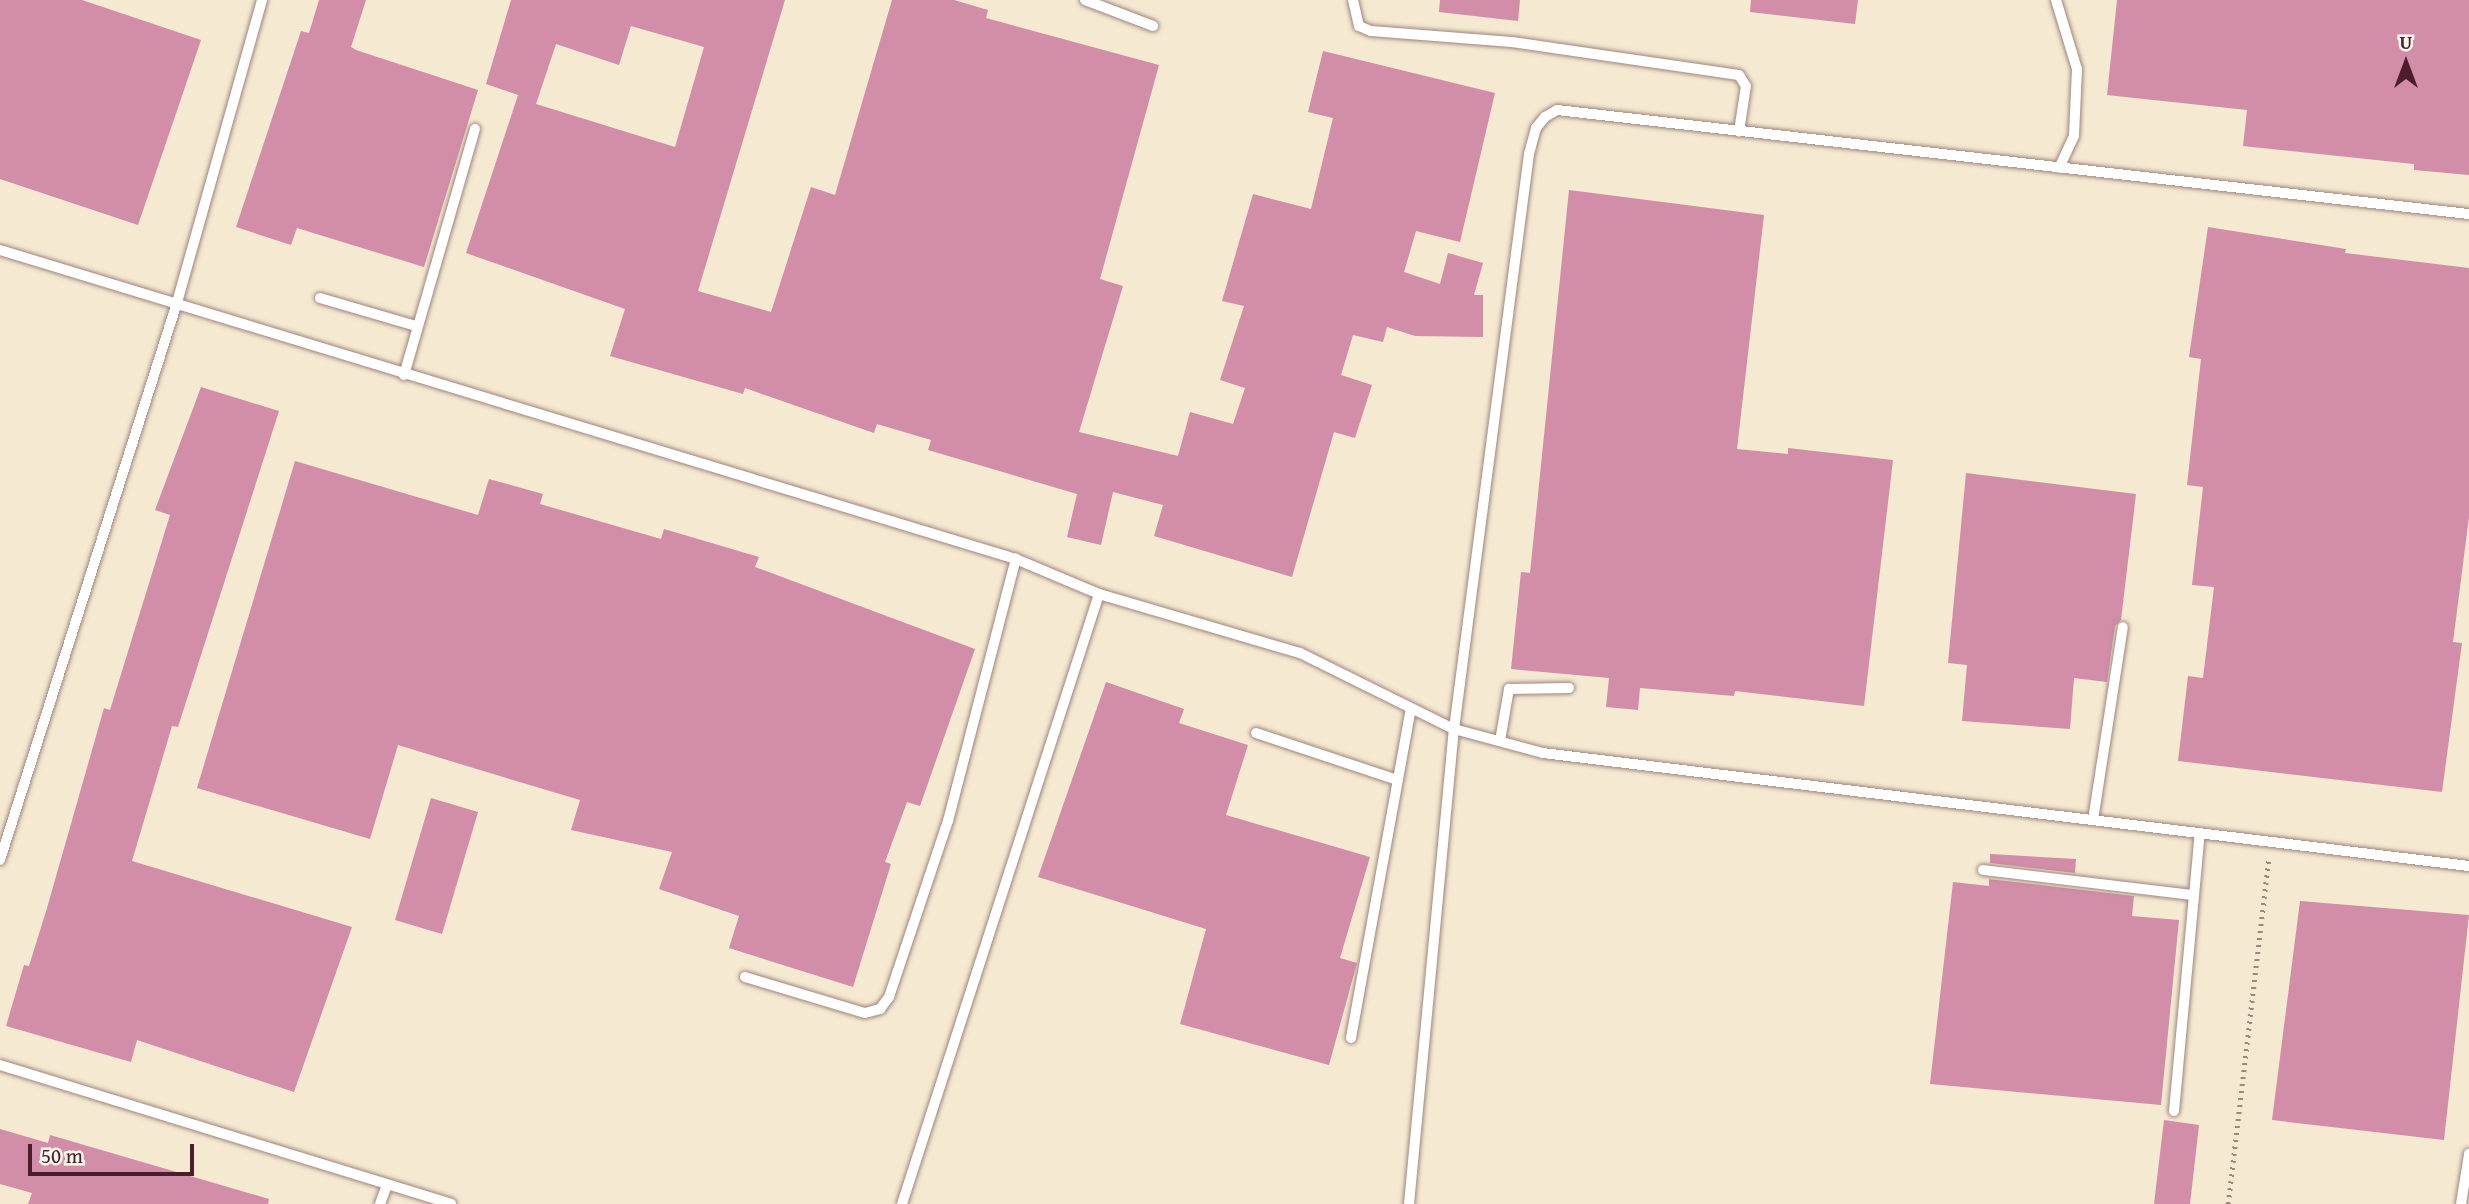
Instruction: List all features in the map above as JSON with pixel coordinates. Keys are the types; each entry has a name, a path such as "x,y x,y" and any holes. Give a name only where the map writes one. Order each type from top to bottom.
{"lane":[{"path":"0,860 176,306 262,0"},
{"path":"1085,0 1153,26"},
{"path":"1353,0 1359,26 1371,31 1512,42 1739,75 1746,86 1739,131"},
{"path":"2056,0 2077,69 2074,136 2059,168"},
{"path":"1409,1204 1454,729 1536,128 1557,110 2469,214"},
{"path":"404,375 475,129"},
{"path":"0,250 176,306 1016,559 1099,594 1300,653 1454,729 1543,753 2469,866"},
{"path":"320,298 416,326"},
{"path":"745,977 865,1013 880,1009 889,997 948,821 1016,559"},
{"path":"902,1204 1099,594"},
{"path":"2093,820 2123,627"},
{"path":"1500,741 1509,689 1569,688"},
{"path":"1351,1038 1411,708"},
{"path":"1256,733 1397,780"},
{"path":"2174,1111 2200,833"},
{"path":"1983,870 2194,895"},
{"path":"0,1065 451,1204"},
{"path":"2461,1204 2469,1154"},
{"path":"380,1204 387,1185"}],"path":[{"path":"2228,1204 2271,842"}],"building":[{"path":"0,0 82,0 201,40 138,225 0,179"},
{"path":"319,0 366,0 351,47 356,50 478,90 424,267 297,228 291,245 236,227 301,31 309,33"},
{"path":"511,0 785,0 698,291 771,312 811,187 835,195 892,0 954,0 988,10 986,18 1159,65 1100,279 1123,286 1079,432 1178,456 1190,412 1233,424 1245,388 1220,380 1244,306 1222,301 1253,194 1311,209 1333,118 1308,112 1323,51 1495,93 1460,242 1416,231 1404,272 1440,284 1448,253 1483,263 1474,295 1483,295 1483,337 1415,336 1387,327 1383,342 1353,335 1341,375 1372,385 1355,438 1334,432 1292,577 1154,536 1163,505 1113,492 1101,545 1067,537 1077,494 928,450 931,440 877,424 874,433 745,388 743,394 610,356 625,309 466,253 518,95 486,84","holes":["631,26 704,47 675,147 536,104 556,44 619,65"]},
{"path":"1440,0 1520,0 1518,21 1439,12"},
{"path":"1751,0 1858,0 1855,24 1750,12"},
{"path":"2117,0 2469,0 2469,175 2414,170 2414,164 2243,146 2247,110 2107,95"},
{"path":"1569,190 1764,215 1737,449 1788,454 1788,448 1893,460 1864,706 1735,691 1734,696 1640,688 1638,710 1606,707 1609,678 1511,669 1521,572 1530,573"},
{"path":"2208,227 2346,249 2345,253 2469,268 2469,517 2453,642 2462,643 2442,792 2178,761 2188,676 2203,678 2214,587 2192,585 2203,487 2187,485 2201,359 2189,357"},
{"path":"201,387 279,411 178,727 172,726 132,861 352,927 294,1092 137,1040 131,1062 6,1026 24,965 29,966 47,908 104,708 110,710 170,515 155,510"},
{"path":"295,461 478,515 489,479 543,494 540,504 661,539 664,529 759,557 755,567 975,649 920,806 907,802 885,862 891,864 853,987 729,948 739,916 659,889 672,852 571,830 580,800 398,745 370,839 197,788"},
{"path":"1966,473 2136,494 2121,620 2115,626 2107,682 2074,678 2070,729 1962,721 1967,665 1948,663"},
{"path":"1106,682 1184,709 1179,723 1248,745 1226,815 1370,857 1340,958 1357,963 1329,1065 1180,1024 1206,929 1038,877"},
{"path":"431,798 478,812 442,934 395,920"},
{"path":"1990,854 2076,859 2075,873 1990,863"},
{"path":"1989,879 2134,896 2132,916 2179,920 2161,1105 1930,1084 1953,882 1989,886"},
{"path":"2300,901 2469,915 2444,1140 2272,1120"},
{"path":"2164,1120 2199,1125 2190,1204 2154,1204"},
{"path":"0,1129 48,1143 50,1135 269,1199 268,1204 28,1204 32,1193 0,1184"}]}
